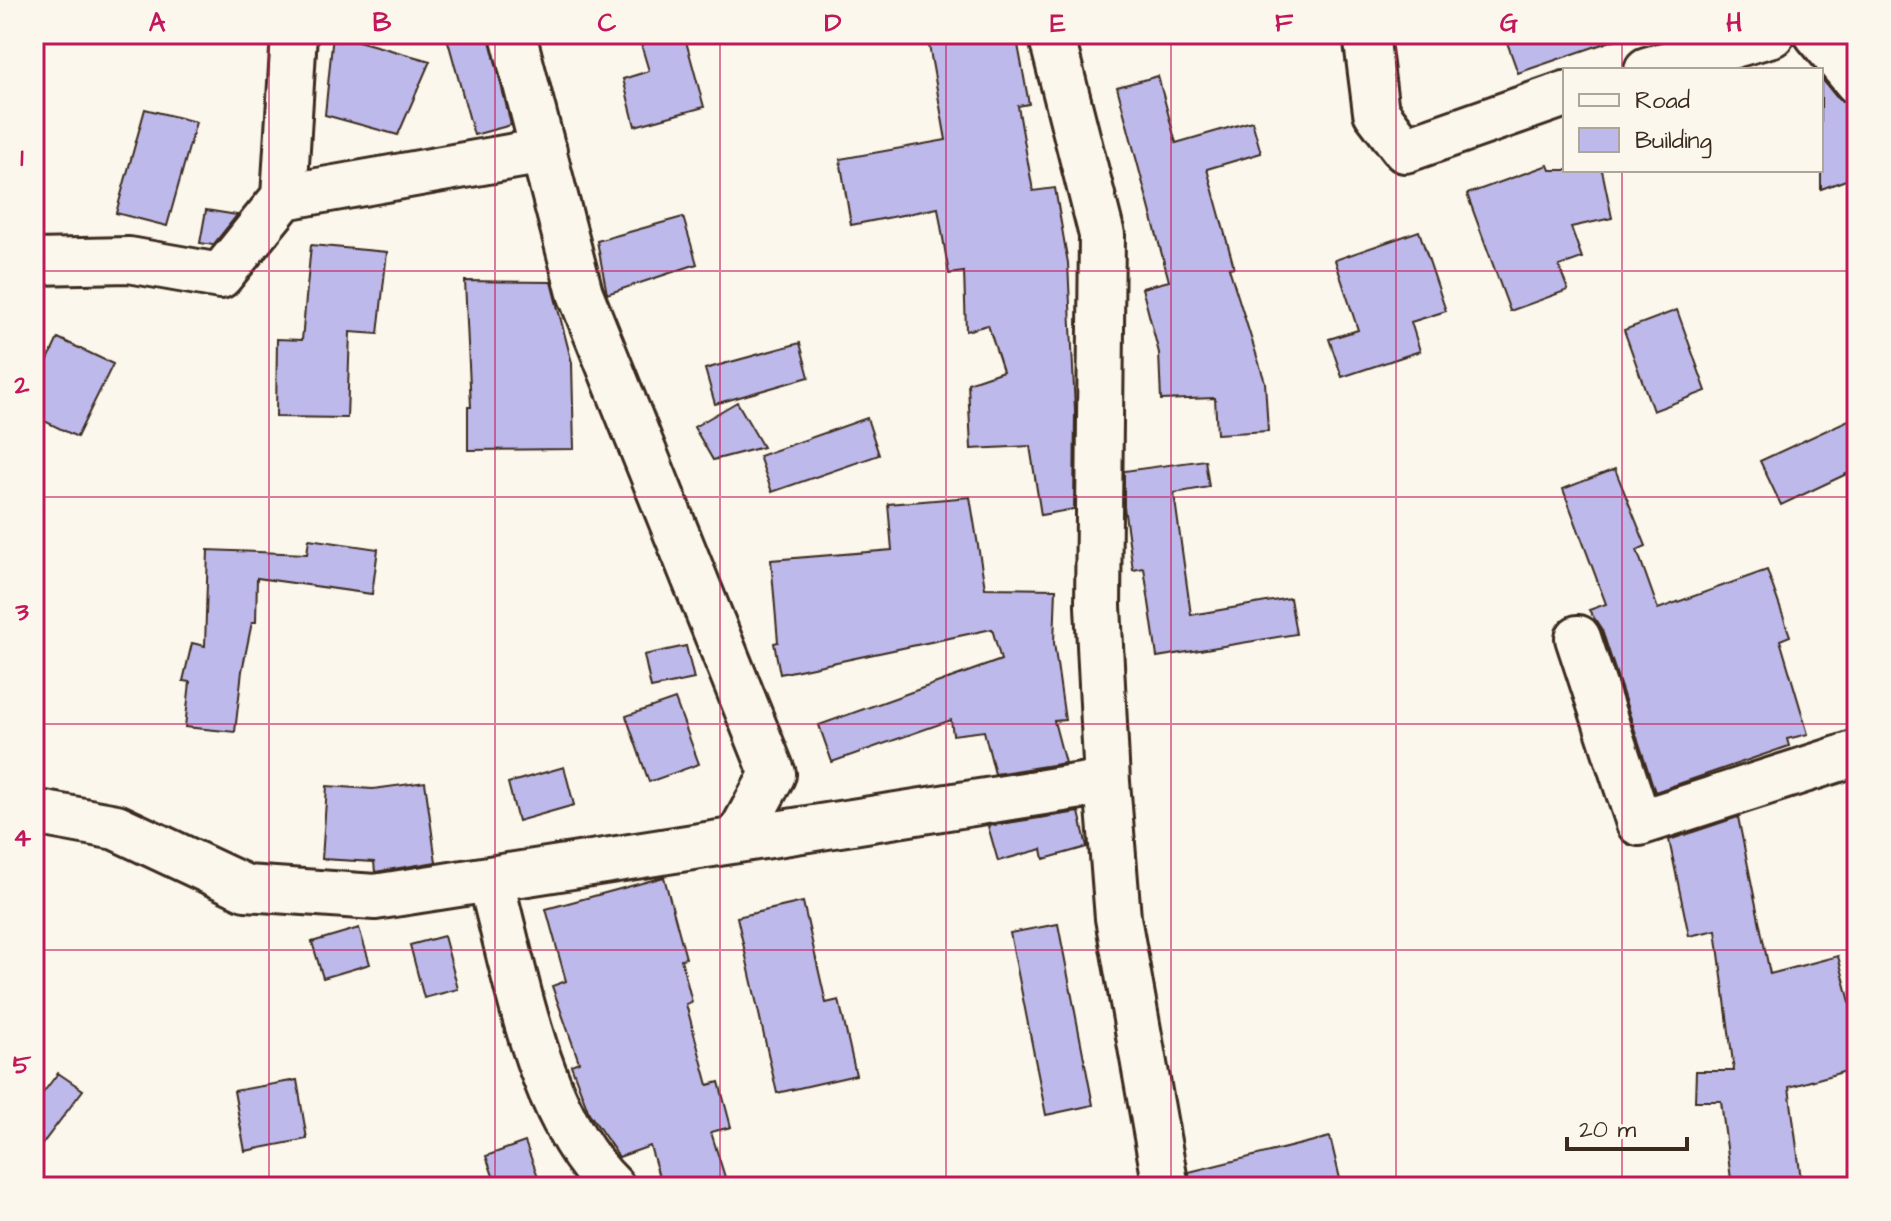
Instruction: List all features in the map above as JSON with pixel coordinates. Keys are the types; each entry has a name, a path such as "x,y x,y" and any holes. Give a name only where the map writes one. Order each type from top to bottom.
{"street":[{"path":"34,262 129,260 220,276 284,197 294,34"},
{"path":"513,34 580,293 773,774 737,840"},
{"path":"1051,34 1102,235 1098,606 1107,782 1118,918 1166,1187"},
{"path":"1366,34 1376,112 1405,150 1495,115 1563,95"},
{"path":"1654,68 1772,34"},
{"path":"1817,34 1857,82"},
{"path":"284,197 544,151"},
{"path":"1578,638 1639,823 1857,753"},
{"path":"34,812 116,827 246,888 375,897 1107,782"},
{"path":"490,879 549,1091 590,1166 612,1187"}],"building":[{"path":"333,34 430,61 398,135 325,115"},
{"path":"446,34 489,34 511,125 474,135"},
{"path":"667,34 684,34 704,107 635,126 623,79 649,71 640,41"},
{"path":"927,34 1016,34 1029,104 1018,106 1033,191 1055,188 1068,263 1075,410 1074,509 1041,515 1030,446 971,449 968,383 1003,371 988,325 966,331 964,272 949,274 938,208 851,225 840,159 946,140"},
{"path":"1504,34 1616,34 1617,39 1518,73"},
{"path":"1158,76 1176,143 1252,121 1261,153 1207,169 1234,267 1229,268 1265,382 1268,431 1217,434 1215,398 1161,400 1159,353 1142,288 1169,281 1117,87"},
{"path":"1823,80 1838,99 1852,106 1857,119 1857,176 1821,189"},
{"path":"145,109 196,122 167,226 116,213"},
{"path":"1548,165 1550,170 1563,172 1602,172 1612,218 1571,227 1582,258 1559,266 1568,290 1510,311 1467,194"},
{"path":"206,210 237,215 213,245 200,243"},
{"path":"683,217 697,264 607,294 597,241"},
{"path":"1419,231 1446,311 1411,322 1420,351 1342,377 1329,339 1358,330 1335,260"},
{"path":"311,245 387,252 378,334 350,332 347,418 276,417 277,339 302,340"},
{"path":"465,281 551,282 572,363 574,449 468,450 468,407 471,407"},
{"path":"1677,310 1706,391 1653,411 1624,330"},
{"path":"58,338 113,364 77,437 34,416 34,390"},
{"path":"800,343 809,377 715,404 705,369"},
{"path":"737,402 763,447 713,460 694,427"},
{"path":"1857,416 1857,469 1781,505 1760,461"},
{"path":"867,418 879,455 772,492 759,456"},
{"path":"1205,460 1209,487 1174,493 1191,615 1290,598 1296,634 1157,657 1144,568 1133,570 1124,507 1124,471"},
{"path":"1615,469 1646,546 1637,550 1658,609 1767,570 1790,636 1780,640 1808,734 1787,739 1789,746 1655,792 1602,630 1589,610 1606,604 1563,489"},
{"path":"970,497 985,588 1056,589 1054,643 1065,720 1054,721 1065,763 995,774 984,731 953,735 951,720 832,762 819,725 1001,660 992,629 780,674 774,643 778,642 771,560 892,550 888,504"},
{"path":"309,539 378,549 372,594 257,578 256,622 252,622 242,671 235,732 185,727 190,682 183,681 192,643 205,646 208,550 307,554"},
{"path":"686,646 694,679 651,688 644,655"},
{"path":"675,699 699,764 649,782 626,716"},
{"path":"564,767 574,805 518,821 508,783"},
{"path":"425,782 436,862 375,872 374,862 322,859 327,786 373,789"},
{"path":"1079,812 1087,847 1044,859 1042,849 998,861 988,826"},
{"path":"1738,817 1770,974 1838,956 1857,1029 1857,1068 1789,1087 1802,1187 1732,1187 1721,1101 1695,1101 1696,1071 1734,1071 1716,930 1689,936 1669,840"},
{"path":"664,877 686,958 681,959 692,1002 686,1004 708,1085 719,1082 731,1127 711,1132 728,1187 662,1187 650,1146 619,1157 589,1113 571,1065 579,1062 552,986 566,981 546,909"},
{"path":"803,902 826,1003 839,1000 856,1075 777,1093 737,917"},
{"path":"1058,924 1093,1105 1046,1115 1010,933"},
{"path":"359,928 370,964 323,978 312,942"},
{"path":"444,936 458,989 424,998 410,945"},
{"path":"58,1073 83,1090 34,1155 34,1105"},
{"path":"297,1080 307,1139 245,1151 234,1091"},
{"path":"1330,1137 1342,1187 1190,1187 1189,1172"},
{"path":"525,1142 542,1187 497,1187 486,1156"}]}
